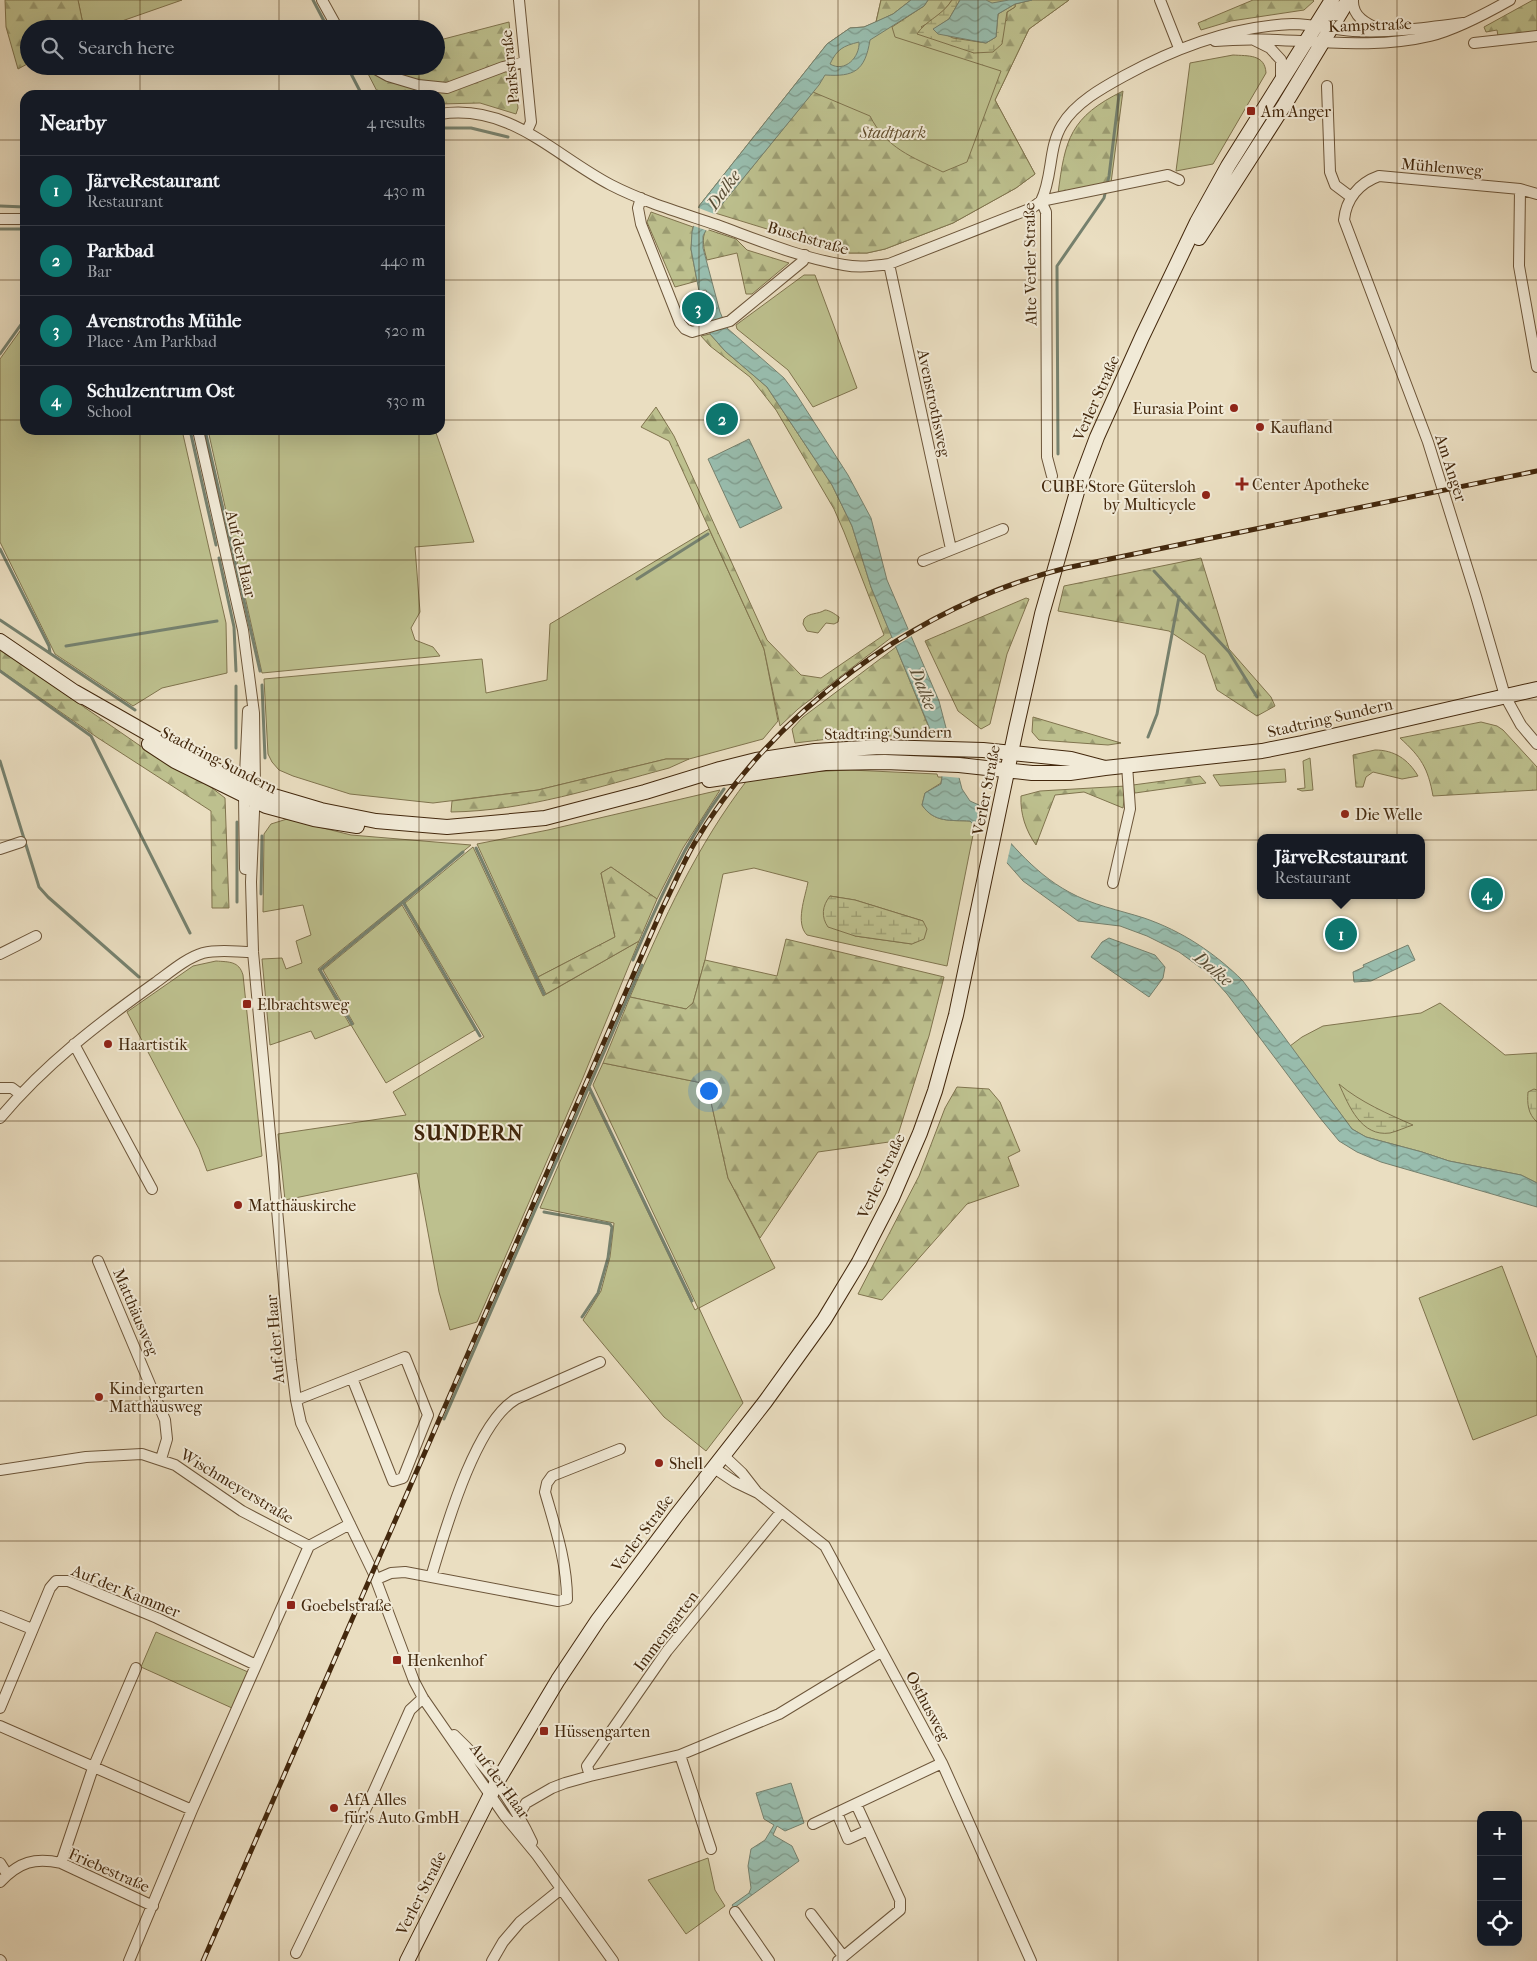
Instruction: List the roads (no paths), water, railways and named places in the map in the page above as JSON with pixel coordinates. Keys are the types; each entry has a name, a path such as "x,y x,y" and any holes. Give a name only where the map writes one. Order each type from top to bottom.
{"main road":[{"name":"Verler Straße","path":"407,1961 490,1795 553,1688 598,1620 765,1402 824,1320 859,1262 892,1198 920,1133 956,1015 1044,606 1079,485 1097,436 1197,222 1228,166 1332,0"},
{"name":"Verler Straße","path":"1159,302 1348,0"},
{"name":"Stadtring Sundern","path":"0,641 75,692 249,792 272,796 321,810 376,821 447,827 545,818 756,760 815,751 880,747 955,749 1071,760 1105,768"},
{"name":"Stadtring Sundern","path":"645,792 722,778 825,763 885,762 935,764 1032,773 1070,773 1262,751 1537,689"}],"street":[{"path":"322,0 333,20"},
{"name":"Parkstraße","path":"519,0 531,122 527,131"},
{"path":"1160,0 1179,48"},
{"name":"Kampstraße","path":"1353,0 1356,12 1360,18 1383,32"},
{"name":"Kampstraße","path":"1306,41 1362,44 1397,42 1432,36 1510,0"},
{"name":"Kampstraße","path":"1331,28 1383,32 1463,23"},
{"name":"Alte Verler Straße","path":"1052,476 1047,457 1046,212 1041,201 1045,194 1052,149 1062,125 1077,106 1110,84 1179,48 1233,31 1291,24 1331,28"},
{"path":"1474,43 1537,36"},
{"name":"Alte Verler Straße","path":"1198,43 1234,39 1306,41"},
{"path":"1254,40 1270,48 1281,60 1281,80"},
{"path":"386,75 418,85 447,88 502,67 524,62"},
{"path":"1327,86 1330,172 1336,185 1351,198"},
{"name":"Buschstraße","path":"445,114 473,114 496,118 527,131 610,185 717,225 805,255 845,266 889,264 1032,208 1041,201 1168,175 1179,180"},
{"name":"Mühlenweg","path":"1351,198 1363,184 1379,176 1520,189 1537,194"},
{"path":"1520,189 1519,266 1537,367"},
{"path":"641,198 638,208 641,224 680,323 685,329 692,332 726,322 803,261 805,255"},
{"name":"Am Anger","path":"1351,198 1345,212 1344,220 1347,230 1428,442 1505,696 1521,725 1537,744"},
{"path":"0,219 20,219"},
{"name":"Avenstrothsweg","path":"889,264 951,549"},
{"name":"Auf der Haar","path":"199,435 244,630 254,714 245,883 251,922 296,1400 302,1423 376,1579 414,1681 423,1698 490,1795 537,1855 613,1961"},
{"path":"923,561 1003,529"},
{"path":"1113,883 1130,809 1127,765"},
{"path":"0,849 21,842"},
{"path":"0,954 36,936"},
{"path":"0,1118 20,1094 74,1044 133,999 189,960 202,954 216,952 253,952"},
{"path":"74,1044 152,1189"},
{"path":"0,1088 12,1088 20,1094"},
{"name":"Matthäusweg","path":"98,1261 165,1420 167,1440 161,1459"},
{"path":"296,1400 352,1378 406,1357 428,1416 403,1478 393,1481 352,1378"},
{"path":"432,1577 459,1490 473,1459 500,1412 516,1399 600,1362"},
{"path":"376,1579 391,1573 405,1572 558,1601 567,1599 567,1583 562,1554 545,1492 547,1483 552,1476 620,1450"},
{"name":"Wischmeyerstraße","path":"0,1470 86,1457 142,1454 175,1465 242,1511 309,1546"},
{"name":"Osthusweg","path":"723,1455 742,1473 758,1494"},
{"name":"Osthusweg","path":"714,1468 758,1494 825,1546 942,1763 1031,1961"},
{"name":"Immengarten","path":"590,1776 587,1766 667,1651 781,1512"},
{"path":"129,1961 192,1810 309,1546 350,1524"},
{"name":"Auf der Kammer","path":"0,1708 50,1588 56,1581 62,1580 156,1618 256,1665"},
{"path":"0,1616 32,1629"},
{"path":"512,1825 526,1804 552,1788 565,1782 680,1755 779,1714 882,1652"},
{"path":"61,1863 93,1768 136,1668"},
{"path":"296,1953 369,1802 410,1710 423,1698"},
{"name":"Auf der Haar","path":"441,1723 480,1761 497,1782 518,1816 537,1855"},
{"path":"0,1726 192,1810"},
{"path":"680,1755 711,1849"},
{"path":"812,1824 942,1763"},
{"path":"811,1914 840,1959 900,1910 900,1900 856,1804"},
{"path":"837,1813 848,1839 868,1830"},
{"name":"Friebestraße","path":"4,1878 16,1867 37,1860 49,1860 61,1863 153,1906"},
{"path":"0,1863 4,1878"},
{"path":"492,1961 503,1942 520,1922 561,1889"},
{"path":"735,1912 769,1961"}],"water":[{"name":"Dalke","path":"911,0 928,0 924,6 870,40 865,59 856,70 844,75 825,75 819,85 715,213 703,236 703,248 720,312 727,328 784,378 848,475 871,518 887,580 939,701 962,789 970,801 979,805 1020,853 1056,884 1087,900 1172,929 1221,961 1243,981 1352,1129 1366,1137 1449,1161 1521,1175 1537,1183 1537,1207 1381,1162 1357,1152 1339,1141 1227,994 1208,973 1179,952 1147,936 1120,926 1078,921 1023,881 970,821 937,818 922,805 925,793 941,784 942,777 930,729 871,587 852,526 832,485 767,387 725,351 710,334 712,315 706,290 699,291 691,249 692,232 699,206 827,44 850,28 864,27 893,14","holes":["859,42 859,48 854,58 846,65 836,66 830,64 835,55 845,47"]},
{"path":"960,0 986,0 992,3 1009,0 1032,0 1015,4 998,14 996,37 986,43 938,34 933,29 949,19"},
{"path":"749,439 782,508 740,528 708,459"},
{"path":"1109,938 1155,955 1165,967 1163,978 1149,997 1091,957 1102,942"},
{"path":"1408,945 1415,960 1371,981 1354,982 1353,972 1364,967 1363,965"},
{"path":"791,1783 804,1823 785,1831 777,1826 773,1835 792,1846 799,1861 734,1908 732,1905 749,1893 751,1888 748,1866 751,1849 765,1840 774,1825 764,1819 756,1793"}],"waterway":[{"path":"313,0 323,20"},
{"path":"352,75 359,90"},
{"path":"1058,454 1057,266 1104,198 1109,176 1119,95"},
{"path":"445,128 471,128 508,137"},
{"path":"0,206 20,207"},
{"path":"0,229 20,229"},
{"path":"0,354 20,326"},
{"path":"191,435 216,545"},
{"path":"206,435 260,671"},
{"path":"637,579 708,534"},
{"path":"0,549 49,646 50,653"},
{"path":"219,558 234,627 236,671"},
{"path":"1154,571 1229,652 1257,697"},
{"path":"1148,737 1157,714 1179,597"},
{"path":"0,620 135,710"},
{"path":"66,646 217,621"},
{"path":"0,671 91,736 190,933"},
{"path":"262,685 265,758"},
{"path":"236,686 236,748"},
{"path":"0,761 39,887 139,977"},
{"path":"633,960 685,851 724,789"},
{"path":"237,822 237,902"},
{"path":"261,894 262,836"},
{"path":"476,848 544,994"},
{"path":"463,852 403,902 480,1036"},
{"path":"352,1024 320,970 403,902"},
{"path":"444,1419 642,965"},
{"path":"589,1087 692,1301"},
{"path":"544,1212 610,1224 612,1227 608,1258 598,1293 582,1317"}],"railway":[{"path":"203,1961 662,909 694,844 726,796 764,750 807,708 853,670 903,637 956,608 1010,585 1066,568 1537,471"}],"place":[{"name":"Am Anger","path":"1251,111"},
{"name":"Avenstroths Mühle","path":"698,308"},
{"name":"Eurasia Point","path":"1234,408"},
{"name":"Parkbad","path":"722,419"},
{"name":"Kaufland","path":"1260,427"},
{"name":"Center Apotheke","path":"1242,484"},
{"name":"CUBE Store Gütersloh by Multicycle","path":"1206,495"},
{"name":"Die Welle","path":"1345,814"},
{"name":"Schulzentrum Ost","path":"1487,894"},
{"name":"JärveRestaurant","path":"1341,934"},
{"name":"Elbrachtsweg","path":"247,1004"},
{"name":"Haartistik","path":"108,1044"},
{"name":"Matthäuskirche","path":"238,1205"},
{"name":"Kindergarten Matthäusweg","path":"99,1397"},
{"name":"Shell","path":"659,1463"},
{"name":"Goebelstraße","path":"291,1605"},
{"name":"Henkenhof","path":"397,1660"},
{"name":"Hüssengarten","path":"544,1731"},
{"name":"AfA Alles für's Auto GmbH","path":"334,1808"}],"district":[{"name":"SUNDERN","path":"469,1133"}],"park label":[{"name":"Stadtpark","path":"893,132"}]}
